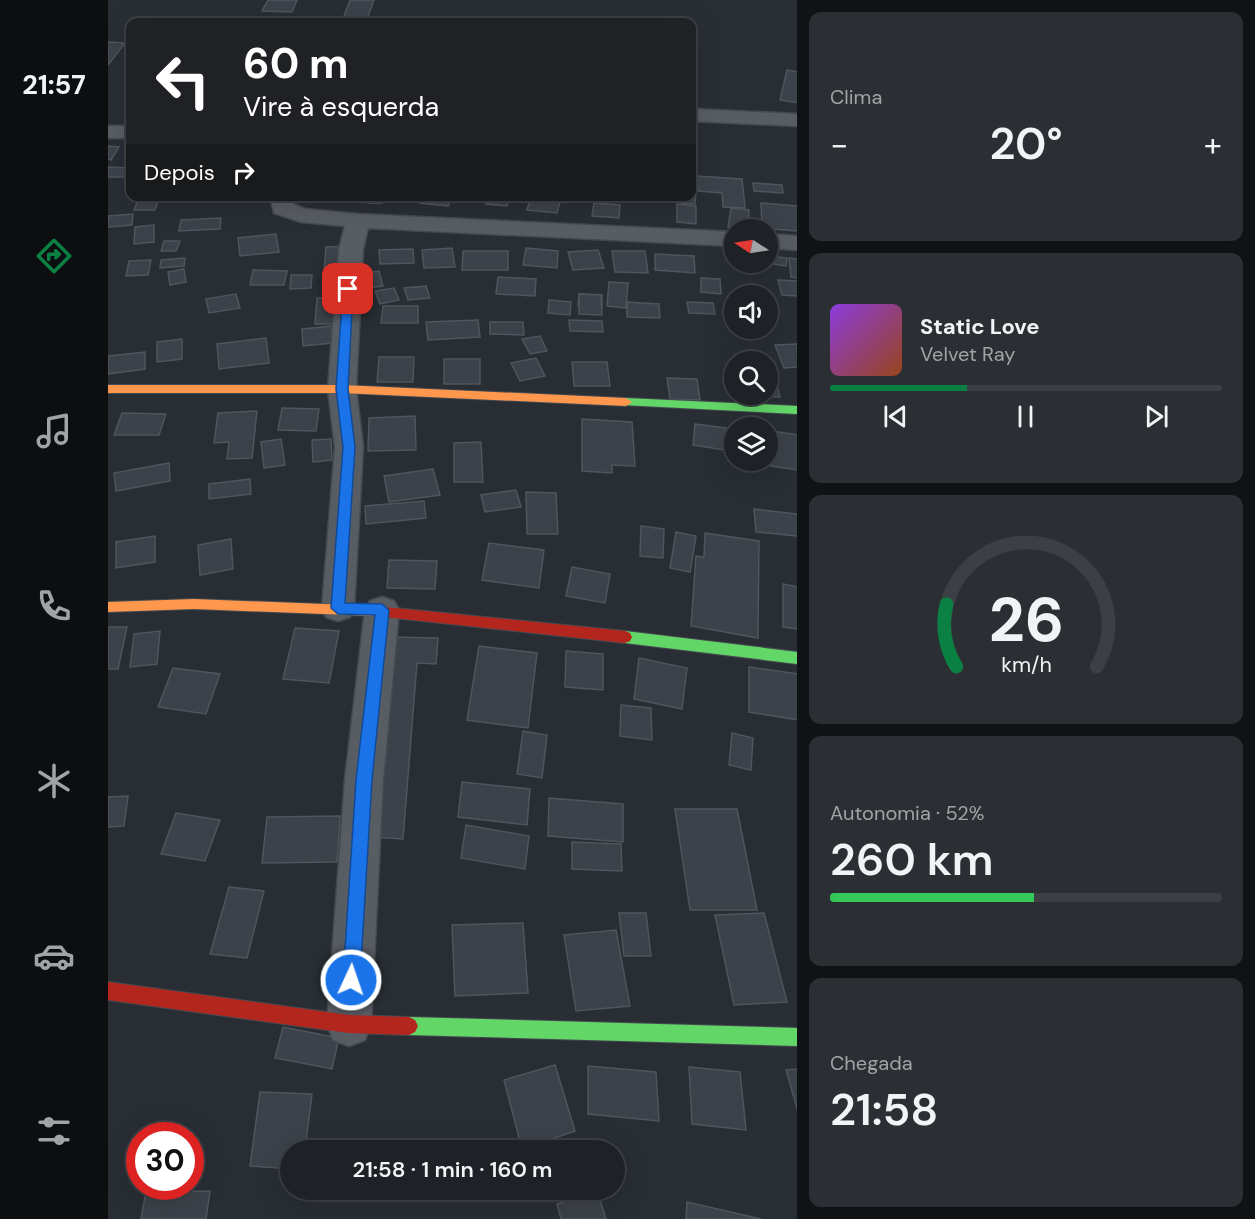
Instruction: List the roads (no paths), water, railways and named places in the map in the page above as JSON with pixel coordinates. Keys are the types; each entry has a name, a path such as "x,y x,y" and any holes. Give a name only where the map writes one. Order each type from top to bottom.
{"street":[{"path":"696,115 797,120"},
{"path":"108,132 126,132"},
{"path":"281,201 282,208 301,214 358,221 724,239"},
{"path":"338,608 349,447 342,389 350,259 358,221"},
{"path":"778,242 797,243"},
{"path":"108,389 342,389 797,410"},
{"path":"108,607 158,604 382,610 797,658"},
{"path":"349,1024 364,780 382,610"},
{"path":"108,991 349,1024 797,1037"}]}
